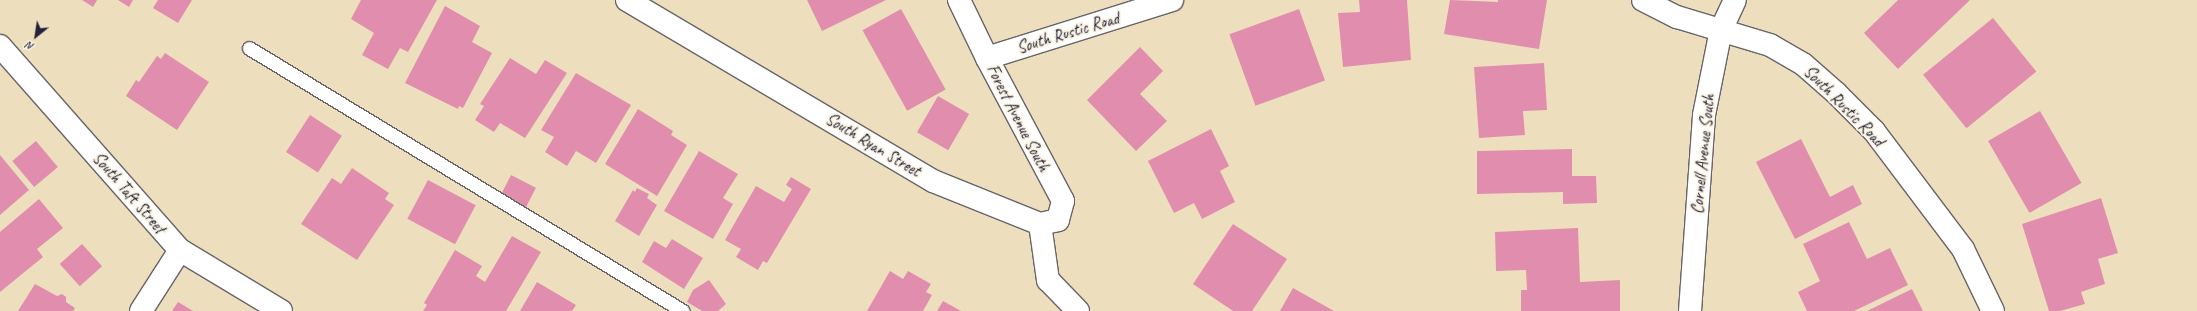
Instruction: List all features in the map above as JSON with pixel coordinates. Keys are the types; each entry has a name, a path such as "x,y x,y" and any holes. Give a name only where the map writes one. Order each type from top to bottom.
{"street":[{"name":"South Ryan Street","path":"628,0 933,181 1040,224"},
{"name":"Forest Avenue South","path":"959,0 987,58 1063,201 1058,220 1040,224"},
{"name":"South Rustic Road","path":"987,58 1172,0"},
{"name":"South Rustic Road","path":"1643,0 1677,17 1770,45 1802,64 1874,131 1963,249 1993,311"},
{"name":"Cornell Avenue South","path":"1690,311 1704,115 1721,30 1735,0"},
{"name":"South Taft Street","path":"0,46 180,250 281,311"},
{"path":"1040,224 1048,280 1078,311"},
{"path":"141,311 180,250"}],"lane":[{"path":"249,48 682,311"}],"building":[{"path":"82,0 97,0 93,7"},
{"path":"118,0 133,0 129,7"},
{"path":"158,0 192,0 178,23 153,8"},
{"path":"361,0 437,0 408,52 400,48 388,69 362,55 374,33 351,19"},
{"path":"807,0 886,0 822,31"},
{"path":"1359,0 1407,0 1411,60 1343,67 1338,13 1360,12"},
{"path":"1450,0 1498,2 1498,0 1547,0 1539,49 1444,34"},
{"path":"1898,0 1970,0 1898,69 1864,33"},
{"path":"445,6 480,26 472,42 492,53 463,108 459,106 458,109 405,83"},
{"path":"901,9 946,89 907,111 863,30"},
{"path":"1299,9 1325,80 1255,106 1229,34"},
{"path":"1993,18 2036,72 1966,128 1923,75"},
{"path":"1140,47 1163,71 1140,94 1167,121 1136,151 1087,100"},
{"path":"165,53 209,82 177,130 126,96 136,80 139,82 157,56 161,59"},
{"path":"510,58 536,74 545,60 567,73 525,138 500,123 494,132 475,120 484,106 480,104"},
{"path":"1544,63 1547,110 1523,111 1525,135 1479,138 1474,67"},
{"path":"576,73 631,105 596,163 576,151 567,166 545,152 554,137 541,130"},
{"path":"938,96 969,114 948,150 917,132"},
{"path":"638,109 673,131 671,135 687,145 657,196 605,164"},
{"path":"2040,111 2082,183 2030,213 1988,141"},
{"path":"310,115 342,136 318,173 286,152"},
{"path":"1211,129 1229,166 1220,171 1235,202 1202,219 1194,203 1174,213 1148,161"},
{"path":"1801,139 1830,197 1853,185 1862,204 1795,239 1756,162"},
{"path":"36,141 58,167 34,187 12,161"},
{"path":"1572,149 1572,176 1596,176 1597,203 1563,204 1563,192 1477,194 1477,151"},
{"path":"699,151 738,174 723,198 733,204 713,239 664,211"},
{"path":"0,155 29,190 0,215"},
{"path":"352,168 389,193 385,199 394,205 357,260 301,224 332,178 341,184"},
{"path":"511,175 536,188 526,207 501,195"},
{"path":"791,177 811,189 767,263 763,261 758,270 736,257 741,249 725,240 756,186 784,202 792,189 786,185"},
{"path":"428,180 476,205 455,244 407,219"},
{"path":"637,188 649,194 647,198 657,205 639,236 615,221 633,190 635,192"},
{"path":"2101,198 2118,253 2098,259 2105,284 2081,292 2085,304 2060,311 2049,311 2022,224"},
{"path":"39,199 63,228 37,249 43,257 0,292 0,232"},
{"path":"1849,222 1867,259 1890,248 1908,285 1854,311 1807,311 1798,292 1820,281 1803,244"},
{"path":"1233,224 1287,259 1252,311 1233,311 1193,284"},
{"path":"1578,228 1580,282 1620,280 1620,311 1521,311 1521,290 1527,290 1526,270 1496,271 1495,232"},
{"path":"512,236 541,252 506,311 423,311 427,305 424,303 455,250 482,266 476,276 485,282"},
{"path":"672,239 703,258 684,289 642,262 654,241 666,248"},
{"path":"82,244 102,266 80,286 60,264"},
{"path":"890,271 903,279 908,271 931,284 926,292 932,295 923,311 867,311"},
{"path":"709,280 726,304 718,311 702,311 687,302 693,290"},
{"path":"537,282 576,305 572,311 520,311"},
{"path":"35,284 57,296 62,294 66,297 66,302 75,308 73,311 18,311"},
{"path":"1293,288 1334,311 1280,311"},
{"path":"1912,289 1923,311 1867,311"},
{"path":"943,301 961,311 937,311"},
{"path":"178,302 193,311 172,311"}]}
